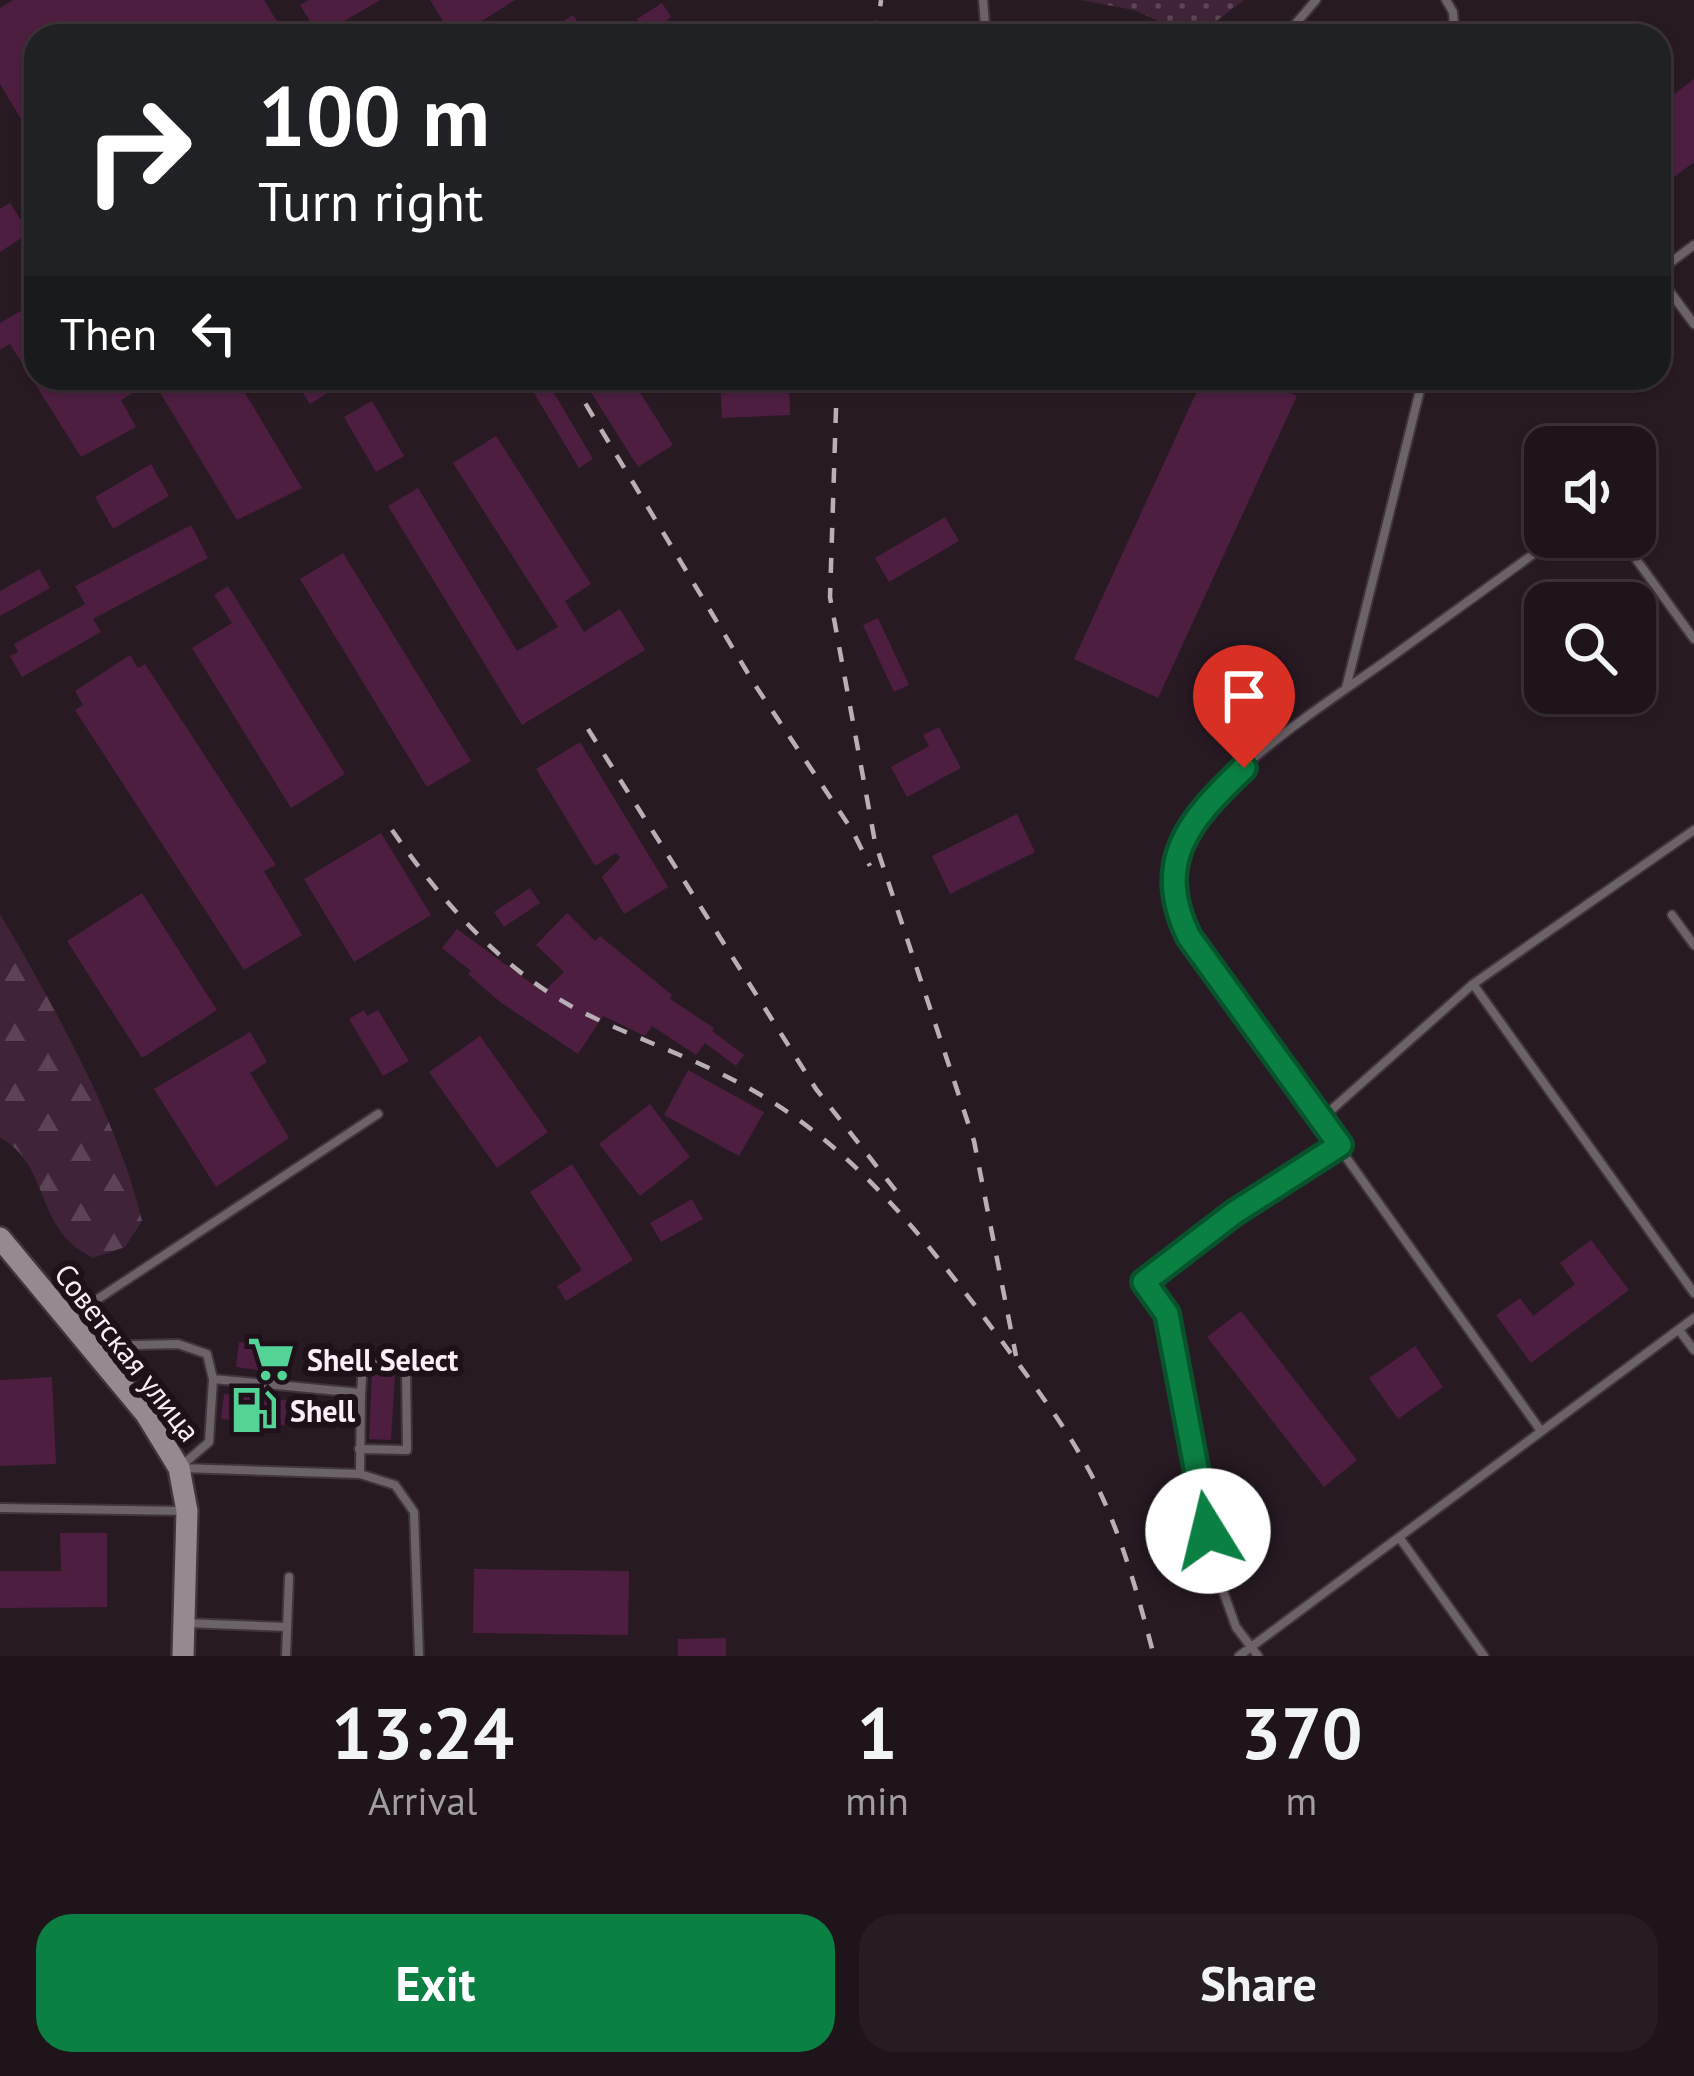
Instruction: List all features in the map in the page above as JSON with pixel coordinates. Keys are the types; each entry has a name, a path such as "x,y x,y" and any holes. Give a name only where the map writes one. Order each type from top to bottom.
{"street":[{"name":"Советская улица","path":"0,1238 146,1414 179,1468 187,1511 183,1656"}],"lane":[{"path":"1295,24 1316,0"},
{"path":"1671,291 1694,325"},
{"path":"1346,690 1421,390"},
{"path":"1528,558 1270,745 1194,822 1176,855 1172,878 1176,911 1189,937 1541,1431"},
{"path":"1635,558 1694,639"},
{"path":"1321,1119 1473,984 1694,830"},
{"path":"1672,915 1694,945"},
{"path":"1473,984 1694,1293"},
{"path":"68,1319 378,1114"},
{"path":"1258,1656 1236,1627 1214,1566 1167,1314 1144,1282 1234,1213 1340,1145"},
{"path":"1239,1656 1694,1318"},
{"path":"1679,1330 1694,1350"},
{"path":"89,1346 178,1344 207,1354 213,1379 209,1442 179,1468"},
{"path":"359,1450 407,1450 406,1364 363,1364 359,1450 360,1474"},
{"path":"213,1379 361,1393"},
{"path":"179,1468 360,1474 395,1485 414,1512 419,1656"},
{"path":"0,1508 187,1511"},
{"path":"1399,1537 1484,1656"},
{"path":"286,1656 289,1577"},
{"path":"185,1623 287,1627"}],"green space":[{"path":"1080,0 1244,0 1212,24 1167,24 1134,10"},
{"path":"0,914 101,1103 142,1221 125,1247 93,1258 59,1229 24,1159 0,1138"}],"building":[{"path":"13,0 264,0 279,24 24,24 24,124 0,84 0,8"},
{"path":"309,0 380,0 339,24 312,24 300,5"},
{"path":"430,0 515,0 477,24 445,24"},
{"path":"662,3 671,17 664,24 640,24 637,19"},
{"path":"1694,79 1694,162 1674,177 1671,173 1671,97"},
{"path":"10,203 24,225 24,236 0,252 0,209"},
{"path":"24,309 24,366 10,344 0,350 0,323"},
{"path":"39,390 138,390 121,400 136,427 81,457"},
{"path":"158,390 243,390 302,488 237,520"},
{"path":"301,390 332,390 310,404"},
{"path":"532,390 552,390 593,459 579,468"},
{"path":"590,390 639,390 673,445 638,467"},
{"path":"721,390 789,390 790,415 722,418"},
{"path":"1197,390 1284,390 1297,396 1158,698 1074,659"},
{"path":"372,401 404,456 376,472 344,417"},
{"path":"496,436 591,584 565,601 584,632 620,609 645,650 522,725 388,506 418,488 517,651 558,627 453,463"},
{"path":"151,464 169,496 113,529 95,497"},
{"path":"945,517 959,541 889,582 875,558"},
{"path":"191,525 208,558 93,619 101,632 22,677 10,656 18,652 14,644 85,604 75,586"},
{"path":"343,553 471,761 427,787 300,579"},
{"path":"39,569 50,588 0,616 0,591"},
{"path":"228,586 345,774 291,808 192,648 232,623 214,595"},
{"path":"878,618 909,685 894,692 863,625"},
{"path":"130,655 138,668 145,664 276,865 264,871 302,935 244,970 75,710 83,705 75,691"},
{"path":"939,727 961,768 907,797 891,767 929,746 923,735"},
{"path":"580,742 668,887 624,914 602,877 620,858 616,853 595,866 536,769"},
{"path":"1017,814 1035,852 950,894 932,856"},
{"path":"381,833 431,915 354,962 304,879"},
{"path":"530,888 540,903 504,927 494,912"},
{"path":"142,893 217,1010 142,1058 67,941"},
{"path":"567,913 595,941 600,936 672,995 670,999 744,1055 736,1066 705,1043 696,1055 652,1026 645,1036 603,1016 578,1054 500,1002 442,948 457,929 543,992 564,972 536,945"},
{"path":"364,1010 367,1016 378,1010 409,1061 383,1076 349,1019"},
{"path":"250,1032 267,1062 250,1073 289,1138 216,1187 154,1089"},
{"path":"480,1036 548,1132 497,1168 429,1072"},
{"path":"688,1070 764,1112 739,1156 664,1115"},
{"path":"650,1104 690,1157 640,1196 599,1144"},
{"path":"572,1164 633,1260 566,1301 557,1286 582,1270 530,1192"},
{"path":"692,1199 703,1219 661,1242 650,1223"},
{"path":"1591,1240 1629,1290 1531,1363 1496,1315 1520,1298 1533,1316 1575,1284 1560,1263"},
{"path":"1241,1311 1357,1460 1324,1487 1207,1337"},
{"path":"239,1342 284,1347 281,1373 236,1367"},
{"path":"1415,1346 1443,1387 1398,1419 1369,1378"},
{"path":"372,1372 395,1374 391,1440 369,1439"},
{"path":"52,1377 56,1464 0,1466 0,1380"},
{"path":"224,1394 287,1400 285,1425 221,1419"},
{"path":"60,1533 107,1533 107,1607 0,1608 0,1571 61,1571"},
{"path":"474,1569 629,1571 628,1635 473,1633"},
{"path":"726,1638 726,1656 678,1656 678,1639"}],"railway":[{"path":"878,24 881,0"},
{"path":"577,390 870,866"},
{"path":"837,390 830,597 875,842 974,1141 1016,1356"},
{"path":"588,729 816,1089 900,1196"},
{"path":"392,830 453,908 525,976 580,1011 769,1100 836,1150 896,1209 1001,1340 1082,1458 1120,1541 1154,1656"}],"place":[{"name":"Shell Select","path":"271,1359"},
{"name":"Shell","path":"254,1410"}],"route":[{"path":"1208,1531 1167,1314 1144,1282 1234,1213 1340,1145 1189,937 1176,911 1172,878 1176,855 1194,822 1244,768"}]}
